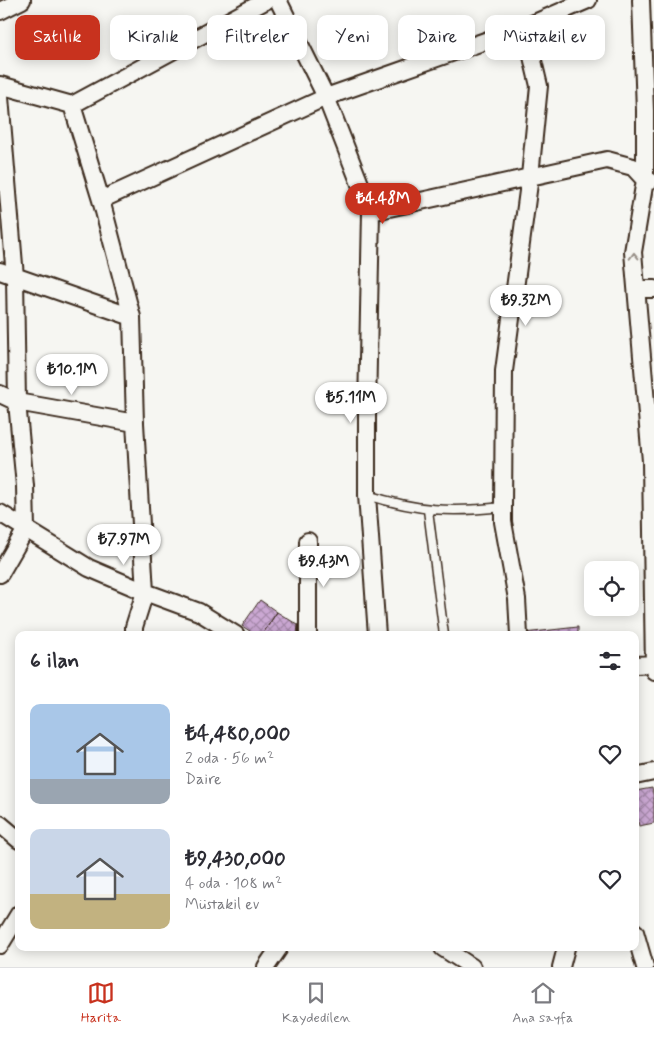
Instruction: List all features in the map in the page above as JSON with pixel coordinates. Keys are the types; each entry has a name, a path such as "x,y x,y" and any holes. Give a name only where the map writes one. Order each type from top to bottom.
{"street":[{"path":"0,11 22,0"},
{"path":"0,85 72,105 267,0"},
{"path":"278,0 326,97 371,212 366,409 367,496 377,631"},
{"path":"553,15 588,0"},
{"path":"639,665 654,666 650,396 633,252 649,181 641,0"},
{"path":"101,200 326,97 485,41"},
{"path":"519,631 516,599 503,522 504,371 530,176 539,86 533,60"},
{"path":"0,97 7,274 25,486 26,529 0,574"},
{"path":"72,105 101,200 132,317 135,423 145,592 134,631"},
{"path":"371,212 606,160 633,167 649,181"},
{"path":"7,274 132,317"},
{"path":"636,289 654,289"},
{"path":"0,394 17,402 135,423"},
{"path":"0,513 89,568 198,612 229,631"},
{"path":"308,541 308,631"},
{"path":"639,775 654,772"},
{"path":"0,824 15,837"},
{"path":"0,945 15,921"},
{"path":"639,946 645,967"},
{"path":"266,967 277,951"},
{"path":"448,951 472,967"},
{"path":"561,967 565,951"}],"lane":[{"path":"367,496 428,510 475,510 503,507"},
{"path":"428,510 443,631"}],"building":[{"path":"260,600 277,612 265,631 250,631 242,626"},
{"path":"277,612 298,625 297,631 265,631"},
{"path":"578,627 578,631 542,631"},
{"path":"652,788 654,823 639,826 639,790"}]}
